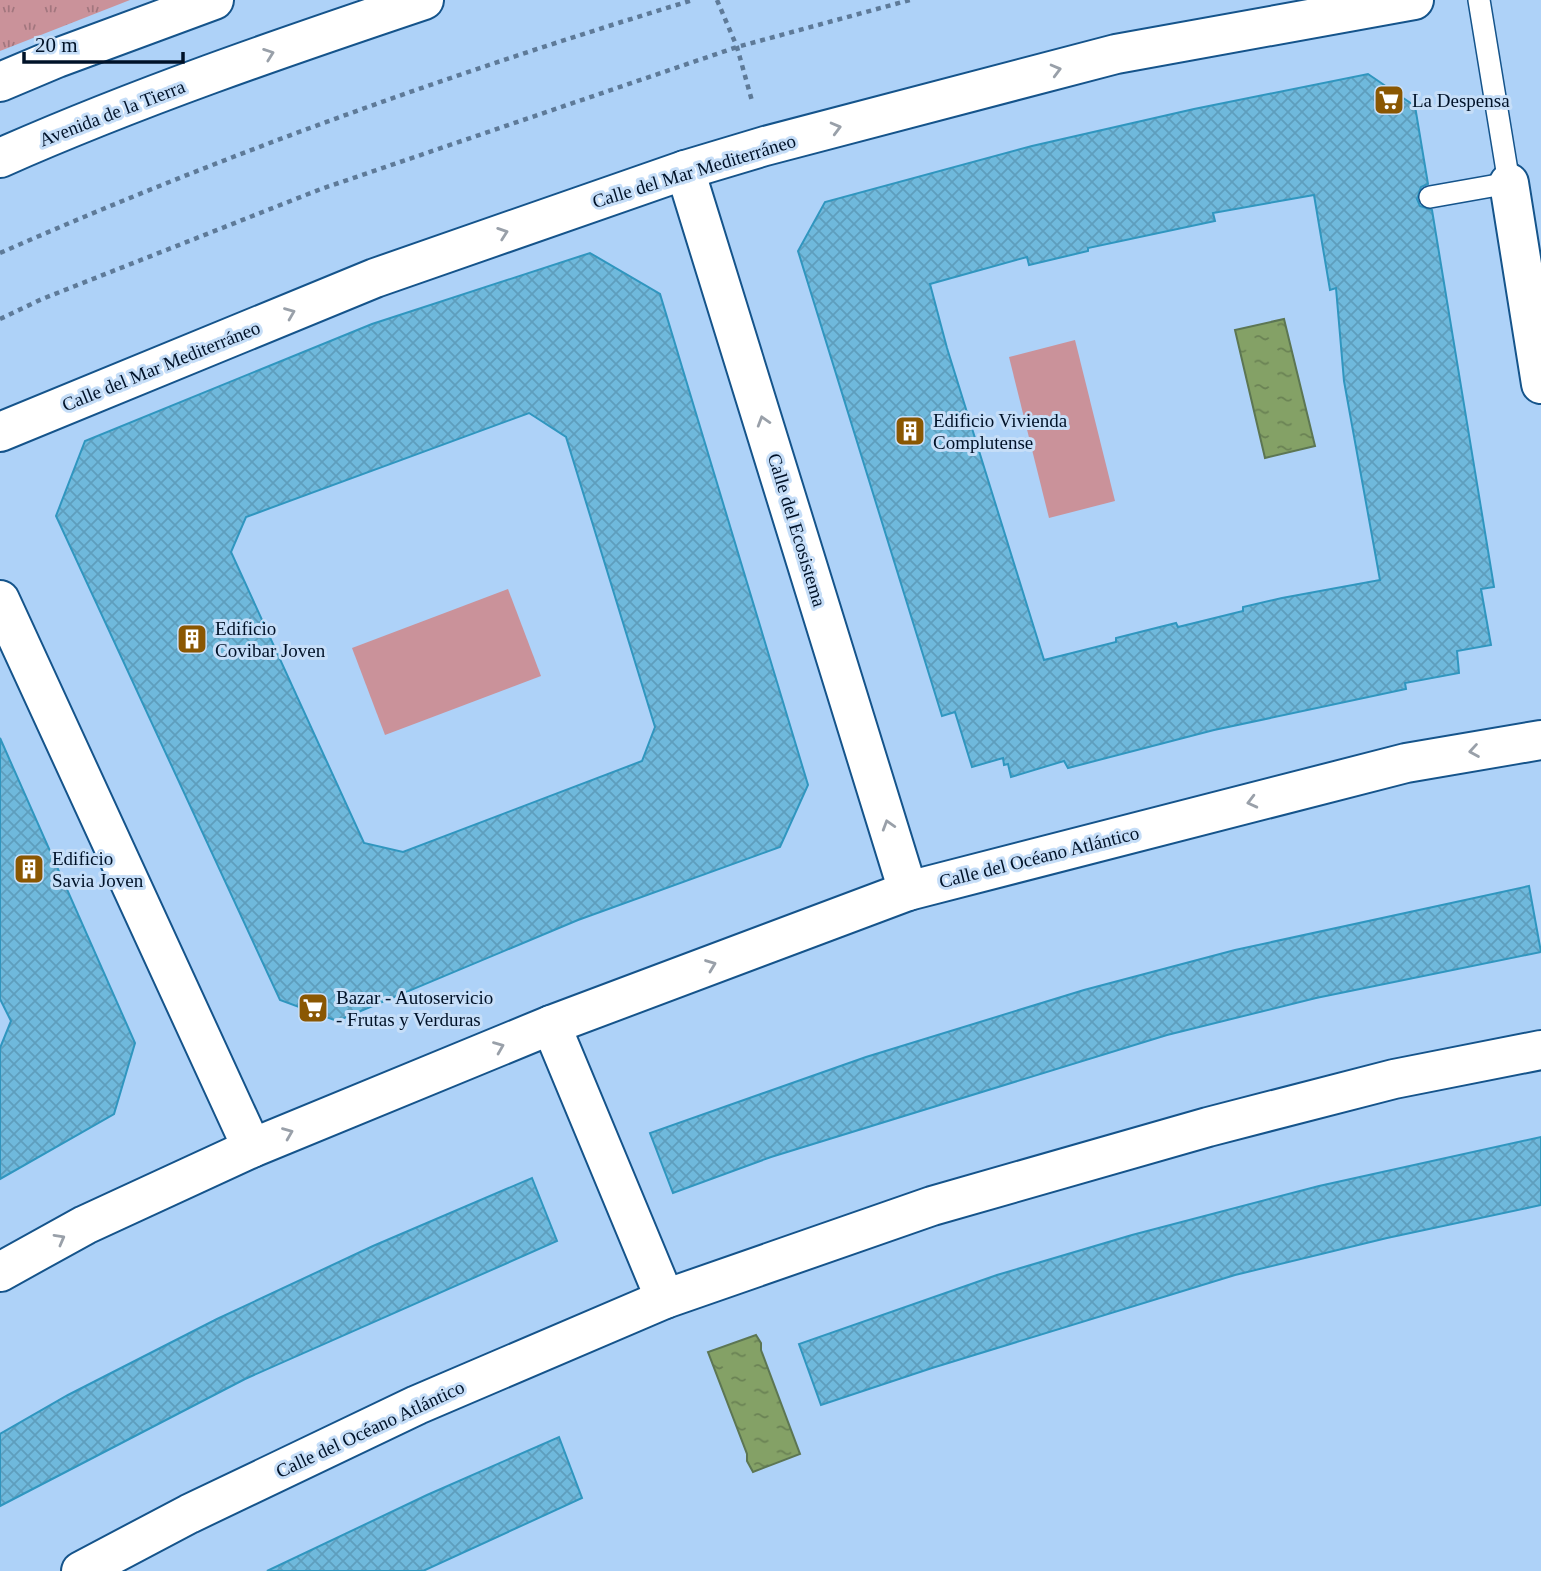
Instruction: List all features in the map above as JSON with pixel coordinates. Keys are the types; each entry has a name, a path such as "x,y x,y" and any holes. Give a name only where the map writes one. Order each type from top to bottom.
{"street":[{"path":"0,82 214,0"},
{"name":"Avenida de la Tierra","path":"0,158 86,120 330,31 424,0"},
{"name":"Calle del Mar Mediterráneo","path":"0,432 375,278 685,170 765,146 1116,54 1414,0"},
{"name":"Calle del Ecosistema","path":"685,170 908,891"},
{"path":"1509,183 1541,384"},
{"path":"0,600 252,1148"},
{"name":"Calle del Océano Atlántico","path":"0,1272 85,1225 252,1148 551,1025 908,891 1406,763 1541,740"},
{"path":"551,1025 665,1299"},
{"name":"Calle del Océano Atlántico","path":"81,1571 189,1514 417,1405 665,1299 932,1206 1208,1127 1394,1079 1541,1050"}],"lane":[{"path":"1430,197 1509,183 1479,0"}],"path":[{"path":"0,253 79,218 328,121 538,47 693,0"},
{"path":"717,0 737,47 765,146"},
{"path":"0,319 42,299 321,189 737,47 909,0"}],"green space":[{"path":"0,0 130,0 0,51"},
{"path":"1075,340 1115,501 1049,518 1009,357"},
{"path":"508,589 541,676 385,735 352,648"}],"water":[{"path":"1284,319 1315,446 1265,458 1235,330"},
{"path":"756,1335 800,1454 753,1472 708,1352"}],"building":[{"name":"Edificio Vivienda Complutense","path":"1368,74 1415,106 1428,184 1421,187 1417,199 1420,206 1432,210 1494,587 1481,589 1491,645 1457,651 1459,673 1405,683 1406,689 1214,730 1068,768 1064,761 1011,777 1008,764 1004,765 1003,758 972,767 955,712 942,716 798,251 825,202 1032,146 1194,109","holes":["1314,195 1330,290 1336,288 1344,381 1380,580 1243,607 1243,611 1178,627 1176,623 1116,638 1116,642 1044,660 947,348 930,284 1027,257 1029,265 1088,251 1088,248 1215,221 1213,213"]},
{"name":"Edificio Covibar Joven","path":"590,253 660,294 808,785 780,847 578,920 337,1021 280,1000 56,516 85,441 372,324","holes":["529,413 566,437 655,727 642,761 403,852 364,843 231,552 246,517"]},
{"name":"Edificio Savia Joven","path":"0,738 135,1043 114,1114 0,1179 0,1048 11,1021 0,999"},
{"path":"1529,886 1541,952 1316,998 1167,1035 771,1157 673,1193 650,1133 866,1057 1084,990 1235,950"},
{"path":"1541,1137 1541,1205 1387,1238 1235,1275 821,1405 799,1344 997,1275 1132,1235 1319,1186"},
{"path":"532,1178 557,1241 245,1379 0,1506 0,1434 68,1395 217,1319 373,1246"},
{"path":"559,1437 582,1498 423,1571 267,1571 427,1495"}],"place":[{"name":"La Despensa","path":"1389,100"},
{"name":"Edificio Vivienda Complutense","path":"910,431"},
{"name":"Edificio Covibar Joven","path":"192,639"},
{"name":"Edificio Savia Joven","path":"29,869"},
{"name":"Bazar - Autoservicio - Frutas y Verduras","path":"313,1008"}]}
